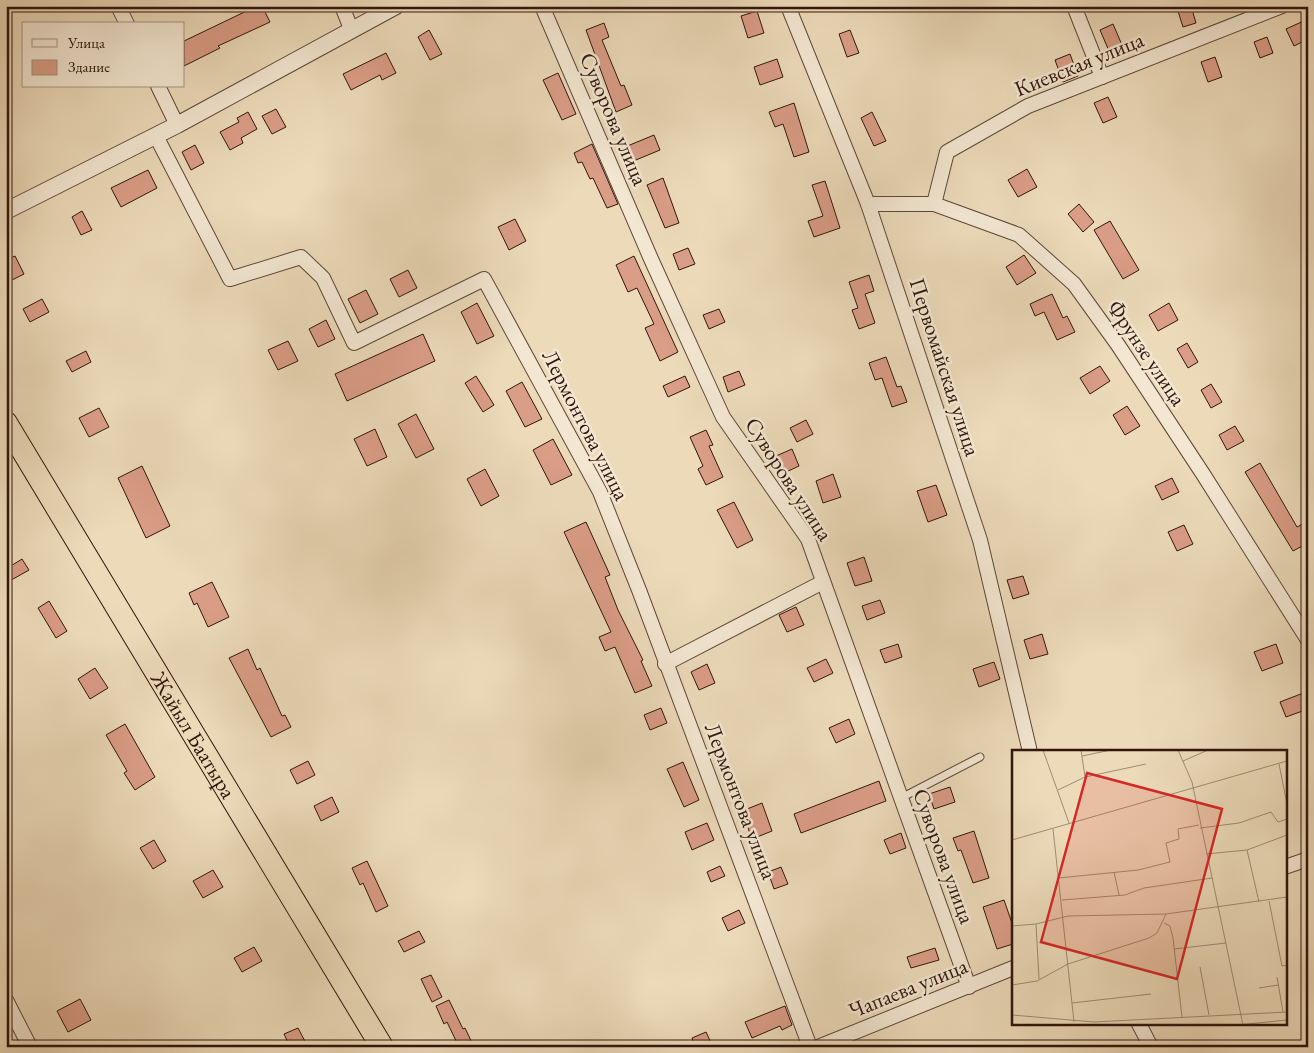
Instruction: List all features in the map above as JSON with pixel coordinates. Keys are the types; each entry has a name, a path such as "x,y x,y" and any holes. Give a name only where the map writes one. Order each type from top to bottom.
{"highway":[{"name":"Жайыл Баатыра","path":"6,423 382,1047"}],"street":[{"path":"118,6 126,22"},
{"path":"342,6 351,29"},
{"path":"6,211 177,125 396,6"},
{"name":"Суворова улица","path":"542,6 651,259 723,417 808,539 970,987"},
{"name":"Первомайская улица","path":"788,6 868,204 980,540 1030,750"},
{"path":"1074,6 1102,76"},
{"name":"Киевская улица","path":"934,204 947,152 1028,106 1282,6"},
{"path":"159,88 177,125"},
{"name":"Лермонтова улица","path":"156,136 230,279 301,257 323,278 354,342 484,279 600,492 639,590 665,664 810,1047"},
{"name":"Фрунзе улица","path":"868,204 934,204 1019,235 1074,284 1118,345 1203,474 1308,640"},
{"path":"665,664 823,582"},
{"path":"1286,867 1308,859"},
{"name":"Чапаева улица","path":"818,1047 1012,968"},
{"path":"6,1000 30,1047"},
{"path":"1140,1026 1151,1047"}],"lane":[{"path":"901,798 980,757"}],"building":[{"path":"257,6 262,6 270,22 218,46 220,48 185,66 185,41"},
{"path":"1191,6 1196,23 1183,27 1177,8"},
{"path":"757,11 764,33 748,38 741,16"},
{"path":"1308,19 1308,39 1294,46 1286,29"},
{"path":"604,23 609,37 602,40 621,86 624,85 632,105 616,112 586,30"},
{"path":"1113,24 1122,45 1109,51 1100,30"},
{"path":"429,30 442,54 430,60 418,37"},
{"path":"850,30 859,53 847,57 839,34"},
{"path":"1267,37 1273,53 1260,58 1254,42"},
{"path":"386,53 396,73 382,80 380,75 351,90 343,74"},
{"path":"1070,54 1078,76 1063,82 1055,60"},
{"path":"1215,57 1222,77 1208,82 1201,62"},
{"path":"777,59 783,77 760,85 754,67"},
{"path":"558,73 576,114 562,120 543,80"},
{"path":"1108,97 1117,117 1103,123 1094,103"},
{"path":"794,103 809,152 794,157 783,124 775,127 769,112"},
{"path":"276,109 286,127 272,134 262,116"},
{"path":"248,112 257,129 241,138 243,143 230,150 220,132 239,122 237,118"},
{"path":"872,112 886,141 874,146 861,118"},
{"path":"654,135 660,150 631,162 625,147"},
{"path":"592,144 618,204 607,208 593,178 590,179 582,162 578,163 574,153"},
{"path":"195,145 204,163 191,170 182,152"},
{"path":"1027,169 1037,187 1018,197 1008,180"},
{"path":"148,170 157,188 121,207 111,188"},
{"path":"663,178 679,223 665,228 647,185"},
{"path":"825,181 840,228 814,237 808,221 823,216 812,185"},
{"path":"1079,204 1094,222 1083,232 1068,214"},
{"path":"82,211 92,230 81,235 72,217"},
{"path":"515,219 526,241 509,250 498,227"},
{"path":"1110,221 1139,270 1123,279 1094,230"},
{"path":"688,248 695,264 679,270 673,254"},
{"path":"1024,255 1036,273 1017,285 1006,267"},
{"path":"15,256 24,274 6,283 6,260"},
{"path":"634,256 678,352 660,361 645,328 654,324 637,288 628,292 616,265"},
{"path":"408,270 417,288 399,297 390,279"},
{"path":"869,275 874,291 865,294 875,323 859,329 852,310 858,308 849,282"},
{"path":"366,290 378,314 360,323 348,299"},
{"path":"1052,294 1063,318 1067,316 1075,332 1057,340 1044,312 1035,316 1030,304"},
{"path":"42,299 49,312 30,322 23,309"},
{"path":"477,303 494,336 477,344 461,312"},
{"path":"1169,303 1178,320 1158,331 1149,315"},
{"path":"719,309 725,322 709,329 703,315"},
{"path":"326,320 335,339 318,347 309,329"},
{"path":"423,334 435,361 347,401 335,374"},
{"path":"288,341 298,361 278,370 268,350"},
{"path":"1187,343 1198,362 1188,368 1177,349"},
{"path":"86,351 91,362 72,372 66,361"},
{"path":"886,357 897,387 901,386 907,402 892,407 882,378 875,380 869,363"},
{"path":"1100,366 1110,381 1090,394 1080,378"},
{"path":"739,371 745,385 728,392 723,377"},
{"path":"476,376 494,405 483,412 465,383"},
{"path":"685,376 690,387 668,397 663,386"},
{"path":"522,382 542,419 525,427 506,391"},
{"path":"1211,384 1222,402 1211,408 1201,390"},
{"path":"1127,406 1140,426 1125,435 1113,415"},
{"path":"99,408 109,427 89,437 79,418"},
{"path":"416,414 434,449 416,458 398,424"},
{"path":"806,420 813,434 797,442 790,428"},
{"path":"1235,426 1244,441 1227,450 1219,435"},
{"path":"375,429 387,457 367,466 354,439"},
{"path":"706,430 713,445 709,446 723,477 706,485 698,469 703,466 690,437"},
{"path":"553,439 572,475 551,485 533,450"},
{"path":"792,449 799,466 784,473 776,456"},
{"path":"1260,463 1297,527 1303,524 1308,533 1308,543 1293,551 1245,472"},
{"path":"142,466 170,526 146,538 118,478"},
{"path":"485,469 499,496 481,506 467,479"},
{"path":"833,474 841,497 823,503 816,481"},
{"path":"1172,478 1179,492 1162,500 1155,486"},
{"path":"936,485 947,515 928,522 917,491"},
{"path":"734,502 753,540 737,548 717,510"},
{"path":"586,522 610,575 605,577 618,610 643,660 641,661 652,686 635,693 615,647 605,651 599,637 611,632 564,532"},
{"path":"1184,525 1193,544 1177,551 1168,532"},
{"path":"864,557 872,581 855,586 847,563"},
{"path":"22,559 29,570 6,583 6,569"},
{"path":"1023,576 1029,594 1013,599 1007,580"},
{"path":"212,582 229,617 208,627 197,603 194,605 189,593"},
{"path":"880,600 885,613 867,620 862,606"},
{"path":"49,601 67,631 56,638 38,608"},
{"path":"796,607 804,625 787,632 779,615"},
{"path":"1042,634 1048,654 1030,659 1024,640"},
{"path":"898,644 902,657 885,663 880,650"},
{"path":"1276,644 1283,663 1262,671 1254,652"},
{"path":"248,649 257,670 260,668 282,716 285,715 291,727 271,737 229,658"},
{"path":"826,659 833,673 814,682 807,668"},
{"path":"994,662 1000,679 979,687 973,669"},
{"path":"707,664 715,683 699,690 691,672"},
{"path":"95,668 108,688 90,699 78,679"},
{"path":"1306,692 1308,709 1286,717 1280,702"},
{"path":"661,708 667,723 650,730 644,715"},
{"path":"849,719 855,734 836,743 829,728"},
{"path":"125,724 155,777 135,790 124,773 127,771 106,735"},
{"path":"308,761 315,775 297,784 290,770"},
{"path":"683,762 699,800 684,807 667,769"},
{"path":"879,781 886,801 801,833 794,814"},
{"path":"950,787 955,802 934,809 929,794"},
{"path":"332,797 339,812 321,821 314,806"},
{"path":"762,803 772,831 752,839 742,811"},
{"path":"707,823 714,840 692,850 685,832"},
{"path":"974,831 989,878 973,883 961,850 958,851 953,838"},
{"path":"901,833 906,848 890,854 884,840"},
{"path":"154,840 166,861 153,869 140,848"},
{"path":"367,861 388,906 376,912 363,883 360,885 352,868"},
{"path":"720,866 725,876 711,882 707,872"},
{"path":"781,867 788,884 774,889 768,872"},
{"path":"213,870 223,887 203,898 193,881"},
{"path":"1004,900 1012,923 1012,944 997,949 983,907"},
{"path":"739,910 745,923 728,931 722,918"},
{"path":"419,931 425,942 404,952 398,941"},
{"path":"254,947 262,961 242,972 234,958"},
{"path":"935,948 939,960 911,968 907,957"},
{"path":"431,975 442,997 432,1002 421,979"},
{"path":"80,999 91,1020 68,1032 57,1011"},
{"path":"449,1000 474,1047 459,1047 447,1022 444,1024 436,1006"},
{"path":"785,1006 792,1025 782,1030 780,1026 752,1038 745,1022"},
{"path":"298,1028 308,1047 290,1047 284,1034"},
{"path":"706,1032 713,1047 695,1047 692,1038"}]}
